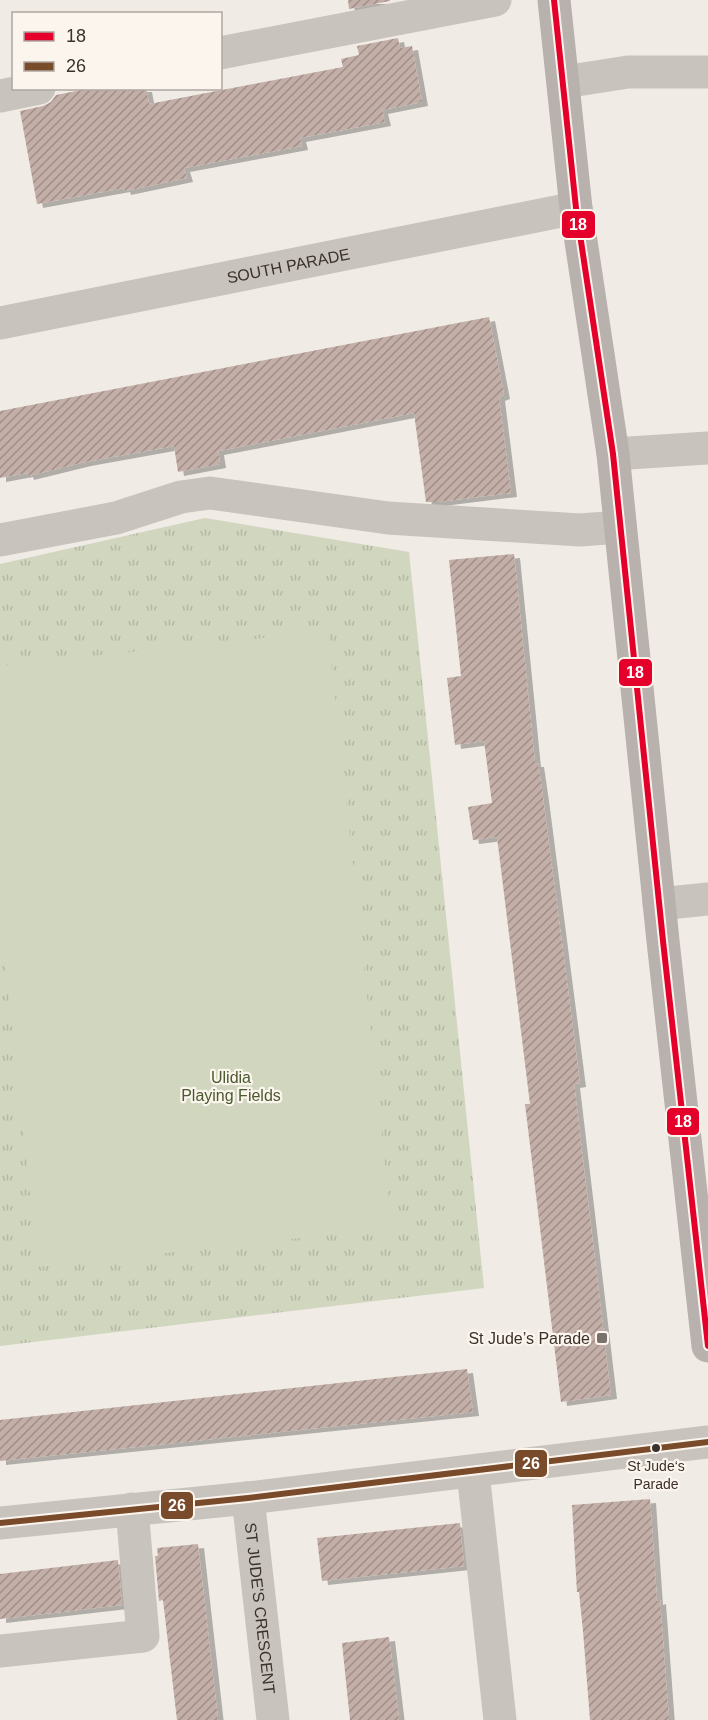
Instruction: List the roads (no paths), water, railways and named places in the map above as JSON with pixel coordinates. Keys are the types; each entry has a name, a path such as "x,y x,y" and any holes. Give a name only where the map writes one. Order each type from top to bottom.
{"main road":[{"path":"554,0 576,208 613,454 659,904 708,1346"}],"street":[{"path":"222,53 495,0"},
{"path":"564,82 628,72 708,72"},
{"path":"0,96 29,90"},
{"name":"SOUTH PARADE","path":"0,323 576,208"},
{"path":"613,454 708,448"},
{"path":"0,540 116,518 182,497 210,493 388,518 580,530 620,527"},
{"path":"659,904 708,899"},
{"path":"0,1522 248,1498 708,1442"},
{"path":"473,1472 500,1720"},
{"name":"ST JUDE'S CRESCENT","path":"248,1498 273,1720"},
{"path":"0,1651 143,1636 132,1509"}],"place":[{"name":"St Jude’s Parade","path":"602,1338"},
{"name":"St Jude‘s Parade","path":"656,1448"}],"park label":[{"name":"Ulidia Playing Fields","path":"231,1086"}]}
